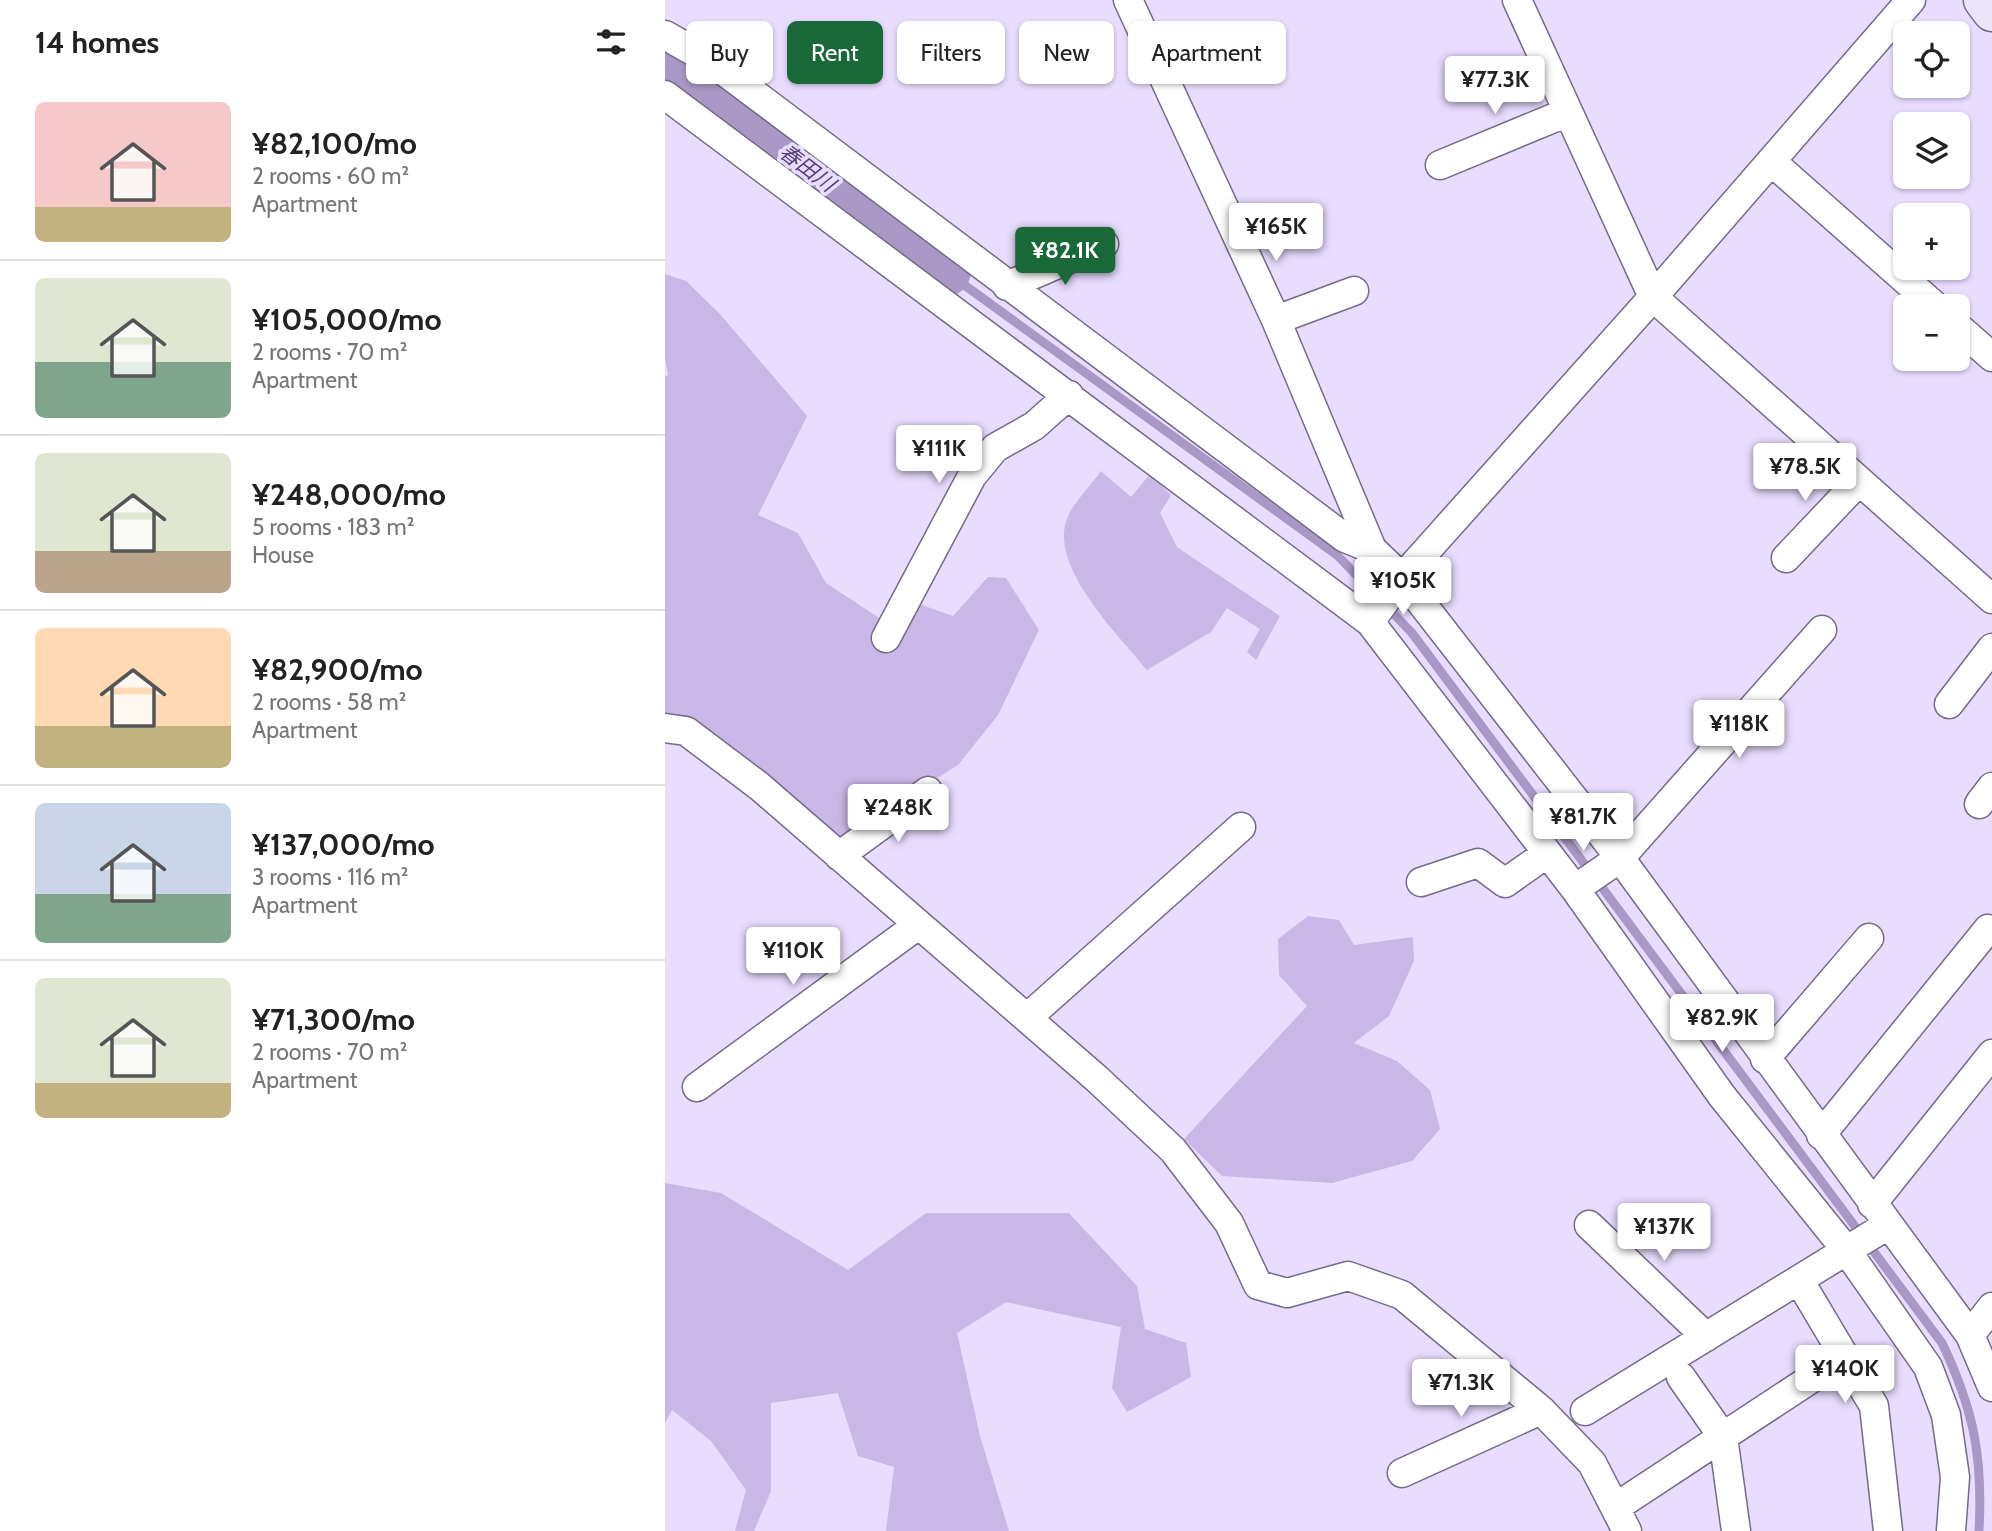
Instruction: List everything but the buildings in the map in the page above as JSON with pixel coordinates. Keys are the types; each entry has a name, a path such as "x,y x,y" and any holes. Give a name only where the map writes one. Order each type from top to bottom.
{"main road":[{"path":"1983,0 1992,12"}],"street":[{"path":"1129,0 1276,320 1372,549 1620,858 1970,1335 1992,1387"},
{"path":"1517,0 1653,298 1992,599"},
{"path":"1370,622 1400,581 1653,298 1911,0"},
{"path":"665,35 712,62 1345,538 1372,549"},
{"path":"665,95 1370,622 1575,889 1722,1096 1847,1251 1928,1367 1946,1415 1955,1477 1951,1531"},
{"path":"1440,165 1568,112"},
{"path":"1772,162 1921,294"},
{"path":"1007,286 1104,244"},
{"path":"1276,320 1354,291"},
{"path":"1970,338 1992,357"},
{"path":"886,638 972,476 995,448 1034,426 1069,395"},
{"path":"1786,558 1859,481"},
{"path":"1575,889 1620,858 1822,630"},
{"path":"1949,704 1992,648"},
{"path":"665,728 686,731 759,786 1027,1018 1173,1150 1229,1223 1258,1285 1287,1293 1347,1276 1402,1295 1541,1410 1592,1463 1621,1519 1723,1437 1845,1357"},
{"path":"839,856 928,791"},
{"path":"1027,1018 1241,827"},
{"path":"1421,882 1478,863 1505,883 1546,854"},
{"path":"697,1087 918,925"},
{"path":"1821,1135 1988,929"},
{"path":"1765,1059 1868,938"},
{"path":"1585,1411 1847,1251 1880,1215 1992,1055"},
{"path":"1589,1225 1706,1337"},
{"path":"1799,1280 1874,1406 1888,1531"},
{"path":"1970,1335 1992,1307"},
{"path":"1681,1377 1723,1437 1737,1531"},
{"path":"1402,1473 1541,1410"}],"shaded area":[{"path":"665,274 686,281 719,313 807,416 758,515 798,533 826,583 902,633 916,603 953,616 988,577 1006,578 1039,630 998,715 958,765 839,841 689,717 665,713 665,376 668,375 665,359"},
{"path":"1101,471 1131,497 1150,474 1171,495 1160,513 1177,547 1280,616 1256,660 1247,652 1260,629 1227,608 1211,632 1147,670 1103,618 1075,576 1067,554 1064,533 1072,508"},
{"path":"1308,916 1339,920 1354,945 1413,937 1414,961 1389,1016 1354,1043 1397,1061 1430,1090 1440,1129 1412,1161 1332,1183 1222,1176 1184,1139 1307,1006 1279,975 1278,939"},
{"path":"665,1183 721,1193 848,1270 926,1213 1069,1213 1137,1286 1145,1329 1186,1343 1191,1377 1127,1412 1112,1388 1121,1327 1006,1302 957,1333 980,1436 1009,1531 886,1531 894,1467 858,1456 838,1393 771,1403 771,1491 754,1531 735,1531 746,1490 711,1441 672,1410 665,1423"}],"waterway":[{"name":"春田川","path":"665,70 714,100 945,271"},
{"path":"945,271 1337,555 1412,633 1942,1343 1962,1390 1974,1434 1979,1480 1979,1531"}]}
